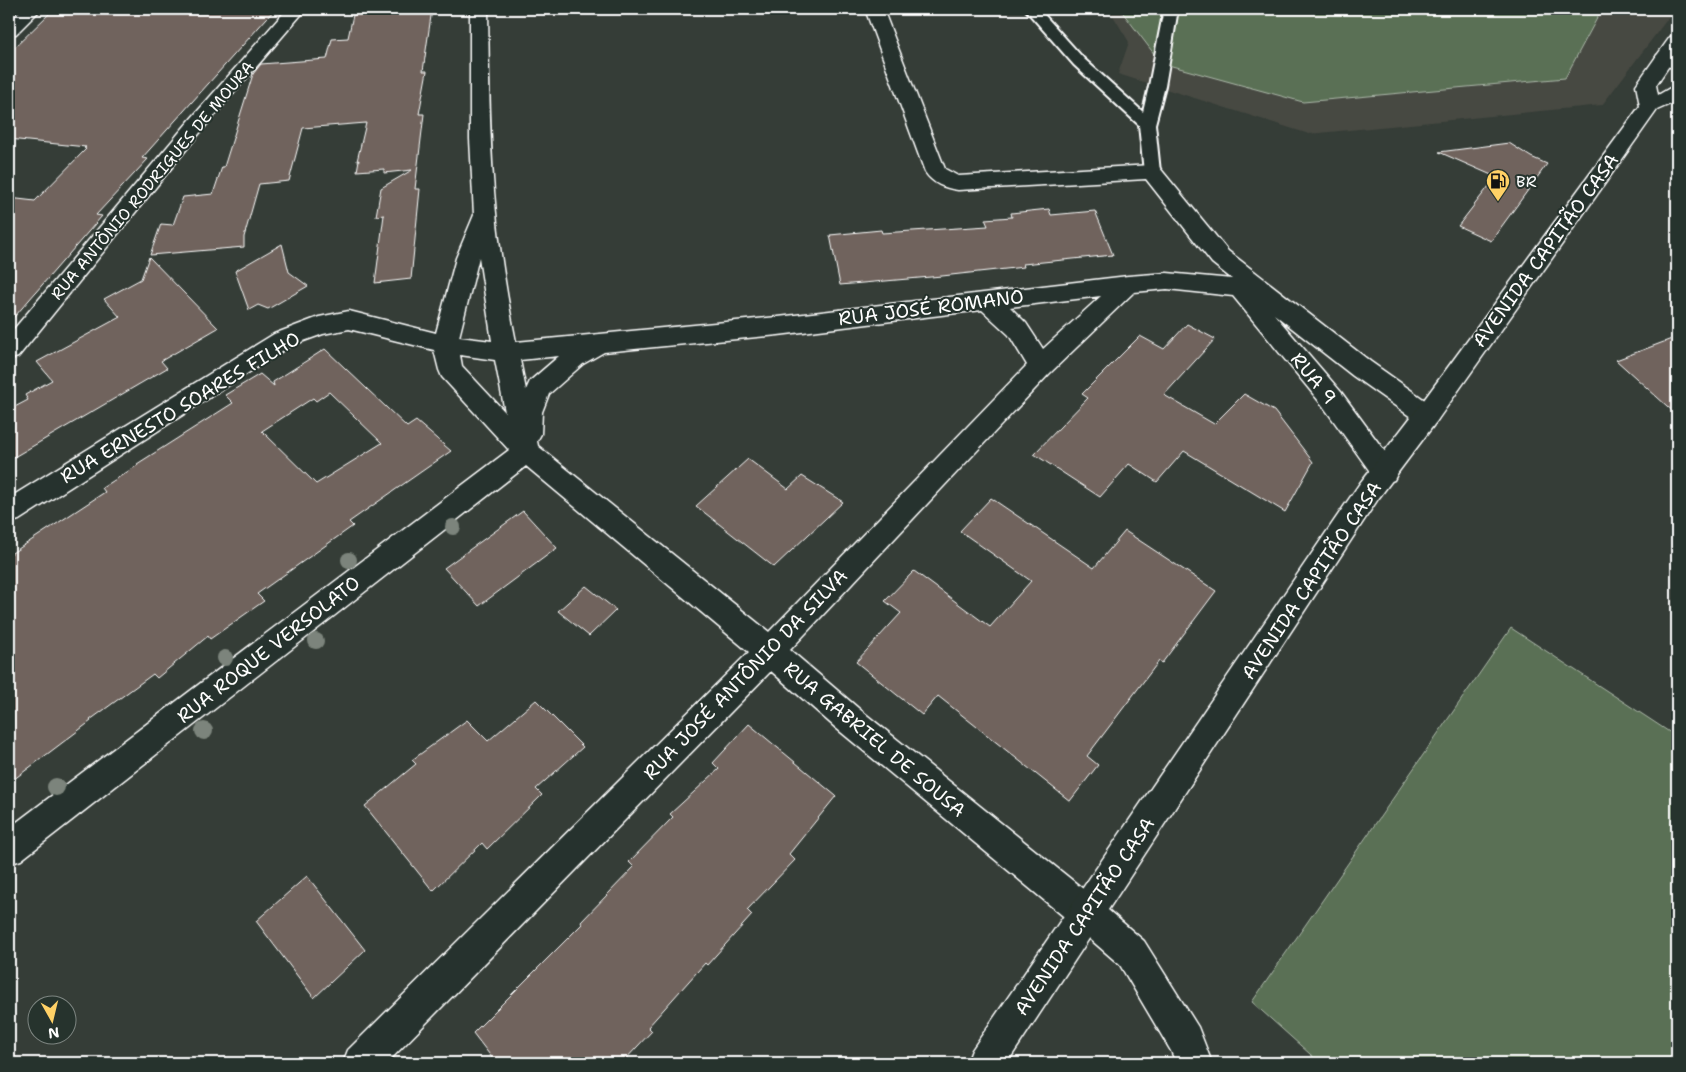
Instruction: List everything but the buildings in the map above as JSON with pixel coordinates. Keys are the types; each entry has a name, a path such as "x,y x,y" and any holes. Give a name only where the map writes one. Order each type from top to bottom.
{"street":[{"path":"9,30 32,9"},
{"name":"RUA ANTÔNIO RODRIGUES DE MOURA","path":"9,351 196,125 297,9"},
{"path":"479,9 481,157 485,215 505,352 526,451"},
{"path":"874,9 936,172 948,182 1152,172 1220,257 1224,269 1250,289"},
{"path":"1677,41 1671,61 1646,85 1650,106 1675,95 1677,92"},
{"name":"AVENIDA CAPITÃO CASA","path":"985,1063 1370,490 1427,415 1650,106"},
{"path":"444,344 468,258 485,215"},
{"name":"RUA JOSÉ ROMANO","path":"505,352 778,326 1128,284 1167,281 1250,289"},
{"name":"RUA JOSÉ ANTÔNIO DA SILVA","path":"361,1063 770,651 1040,367 1128,284"},
{"name":"RUA 9","path":"1250,289 1427,415"},
{"name":"RUA 9","path":"1250,289 1385,472"},
{"path":"984,300 1014,323 1031,348 1040,367"},
{"name":"RUA ERNESTO SOARES FILHO","path":"9,512 282,340 300,332 349,320 444,344 505,352"},
{"name":"RUA JOSÉ ROMANO","path":"526,451 529,412 539,388 574,357 602,343"},
{"name":"RUA GABRIEL DE SOUSA","path":"444,344 451,370 526,451 770,651 847,718 1086,913 1132,953 1185,1040 1194,1063"},
{"name":"RUA ROQUE VERSOLATO","path":"9,848 526,451"}],"lane":[{"path":"1032,9 1079,62 1146,124"},
{"path":"1152,172 1146,124 1157,86 1171,9"}],"shaded area":[{"path":"1109,9 1675,9 1602,105 1309,134 1118,74 1129,42"}],"green space":[{"path":"1120,9 1602,9 1565,78 1303,102 1161,63"},
{"path":"1511,628 1677,737 1677,1063 1320,1063 1252,1002"}],"place":[{"name":"BR","path":"1498,202"}]}
